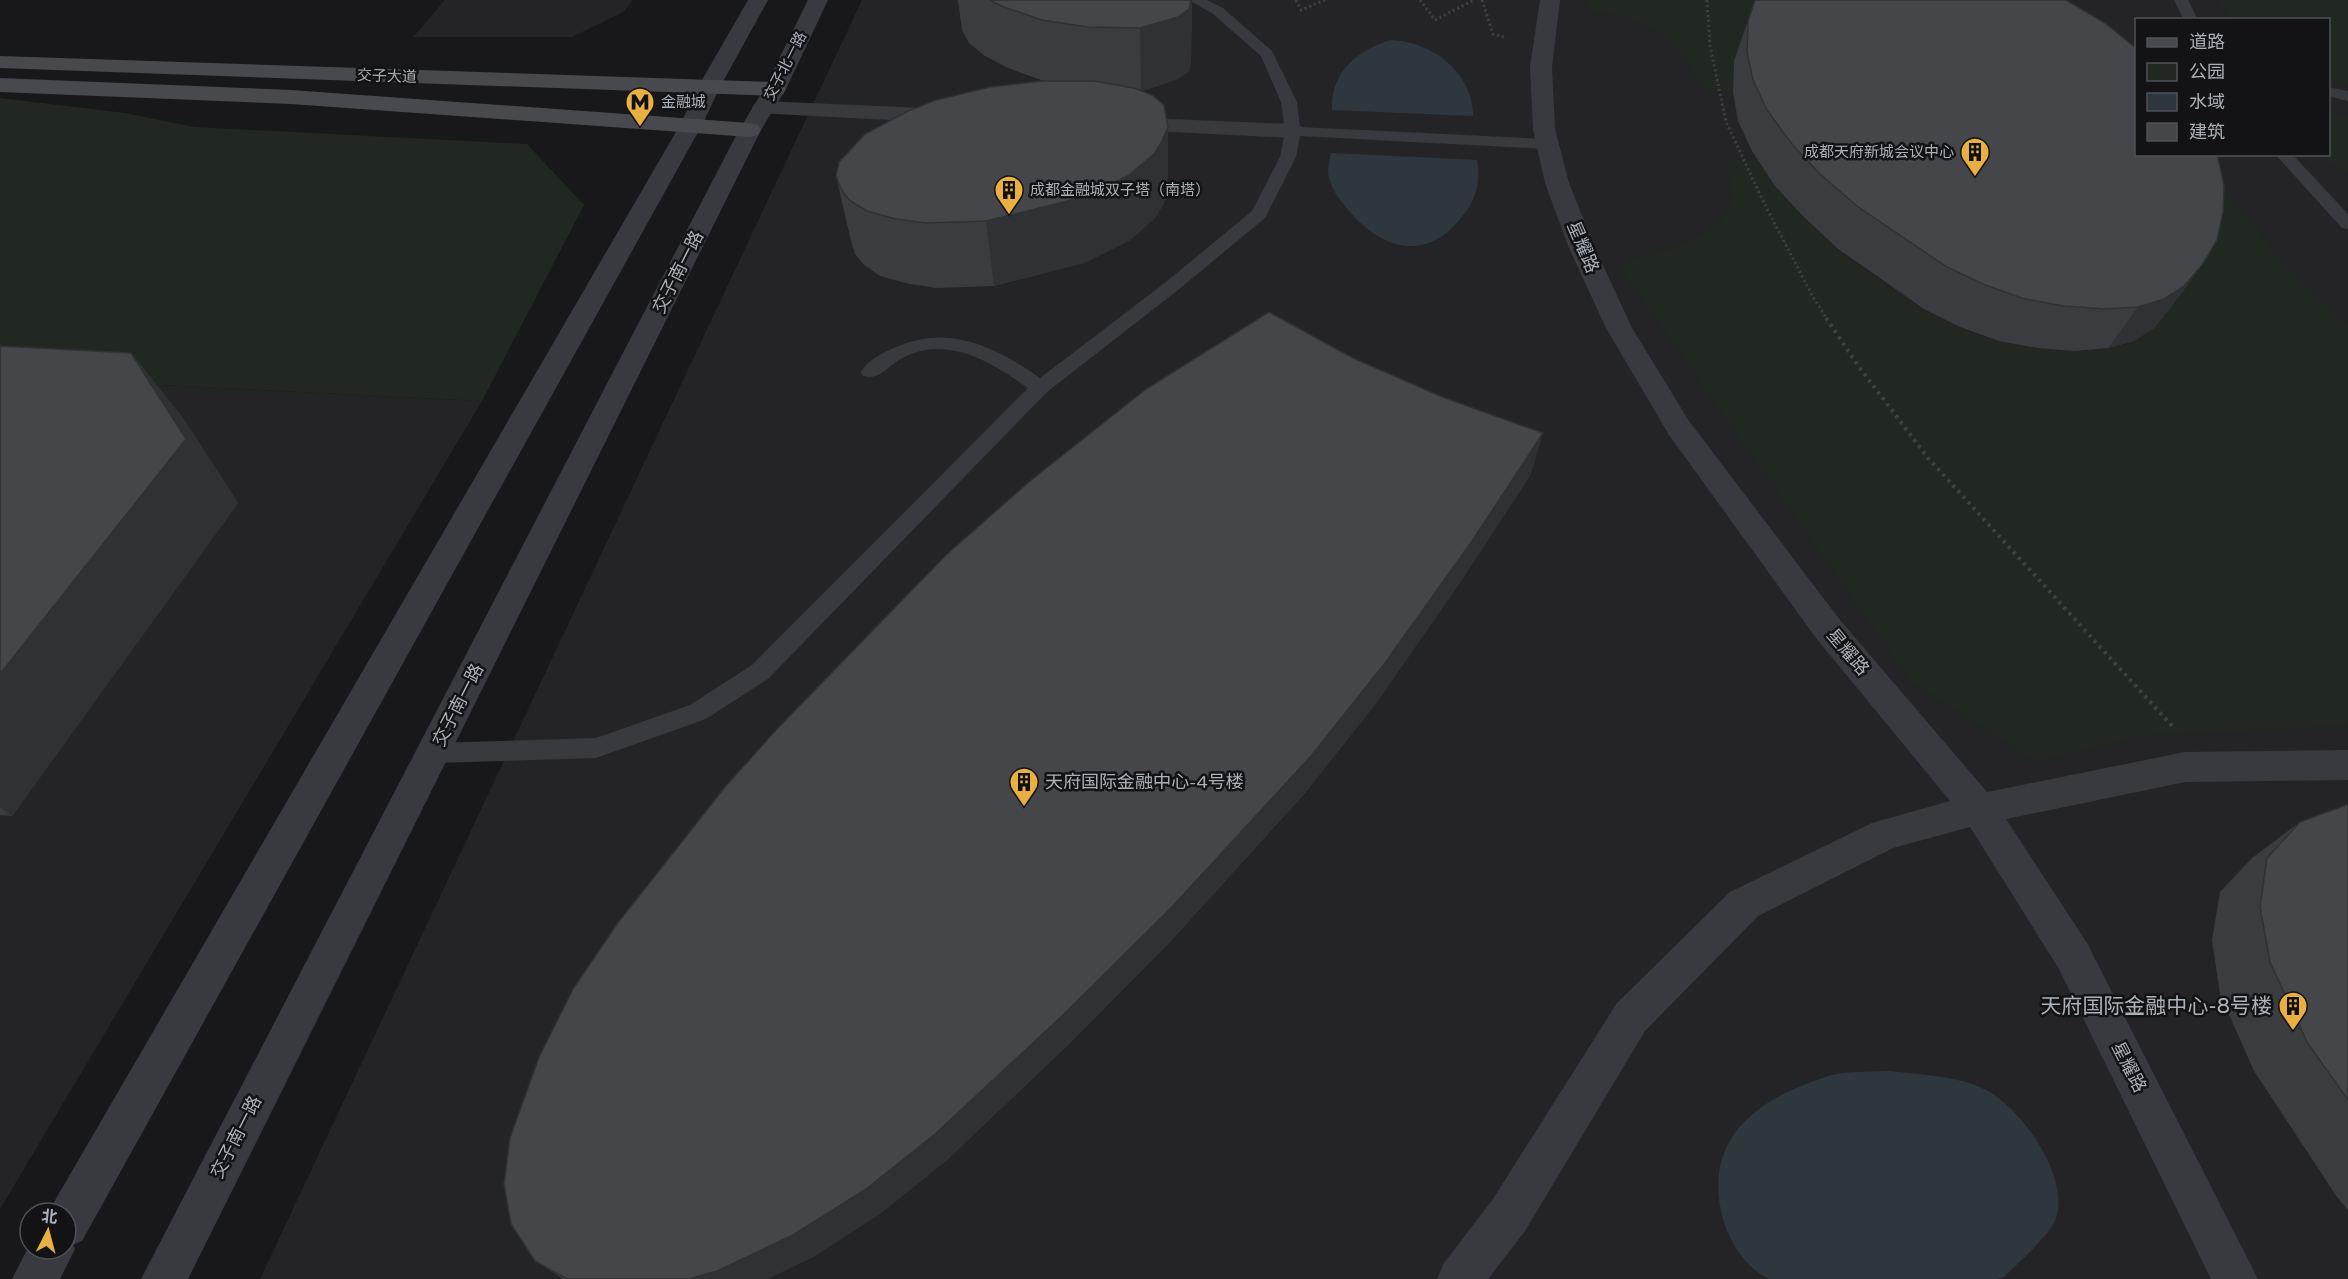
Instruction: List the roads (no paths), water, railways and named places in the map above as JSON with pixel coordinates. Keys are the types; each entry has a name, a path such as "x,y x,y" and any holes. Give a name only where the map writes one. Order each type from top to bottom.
{"main road":[{"name":"交子大道","path":"0,62 775,89"},
{"name":"交子大道","path":"0,85 291,97 691,125 757,119"}],"street":[{"path":"78,1204 691,125 709,87 758,0"},
{"name":"交子北一路","path":"757,119 775,89 818,0"},
{"name":"星耀路","path":"1550,0 1541,67 1544,129 1547,144 1557,183 1582,248 1619,328 1679,428 1828,629 1979,808 2073,956 2235,1279"},
{"path":"757,119 963,117"},
{"name":"交子南一路","path":"164,1279 757,119"},
{"path":"1105,123 1293,131"},
{"path":"1460,1279 1509,1215 1631,1017 1744,904 1885,834 1979,808 2185,767 2348,765"},
{"path":"35,1279 45,1261"}],"lane":[{"path":"433,753 596,748 698,712 760,672 1040,387 1172,286 1259,214 1288,157 1293,131 1289,102 1267,54 1218,11 1196,0"},
{"path":"2181,0 2190,18"},
{"path":"2330,92 2348,96"},
{"path":"1293,131 1547,144"},
{"path":"2285,156 2348,224"},
{"path":"870,372 886,358 923,342 962,343 1004,361 1040,387"}],"water":[{"path":"1391,40 1422,47 1448,63 1466,86 1473,116 1332,110 1336,84 1348,64 1368,50"},
{"path":"1331,153 1477,160 1478,184 1470,205 1448,232 1434,241 1405,246 1376,235 1350,212 1333,188 1329,177"},
{"path":"1887,1071 1938,1076 1964,1082 1976,1085 2000,1099 2027,1127 2048,1162 2055,1180 2058,1198 2057,1215 2054,1222 2042,1239 2004,1277 1997,1279 1769,1279 1746,1262 1730,1237 1723,1219 1719,1194 1719,1172 1734,1134 1764,1105 1806,1084 1839,1074"}],"place":[{"name":"金融城","path":"640,128"},
{"name":"成都天府新城会议中心","path":"1975,178"},
{"name":"成都金融城双子塔（南塔）","path":"1009,216"},
{"name":"天府国际金融中心-4号楼","path":"1024,808"},
{"name":"天府国际金融中心-8号楼","path":"2293,1032"}]}
